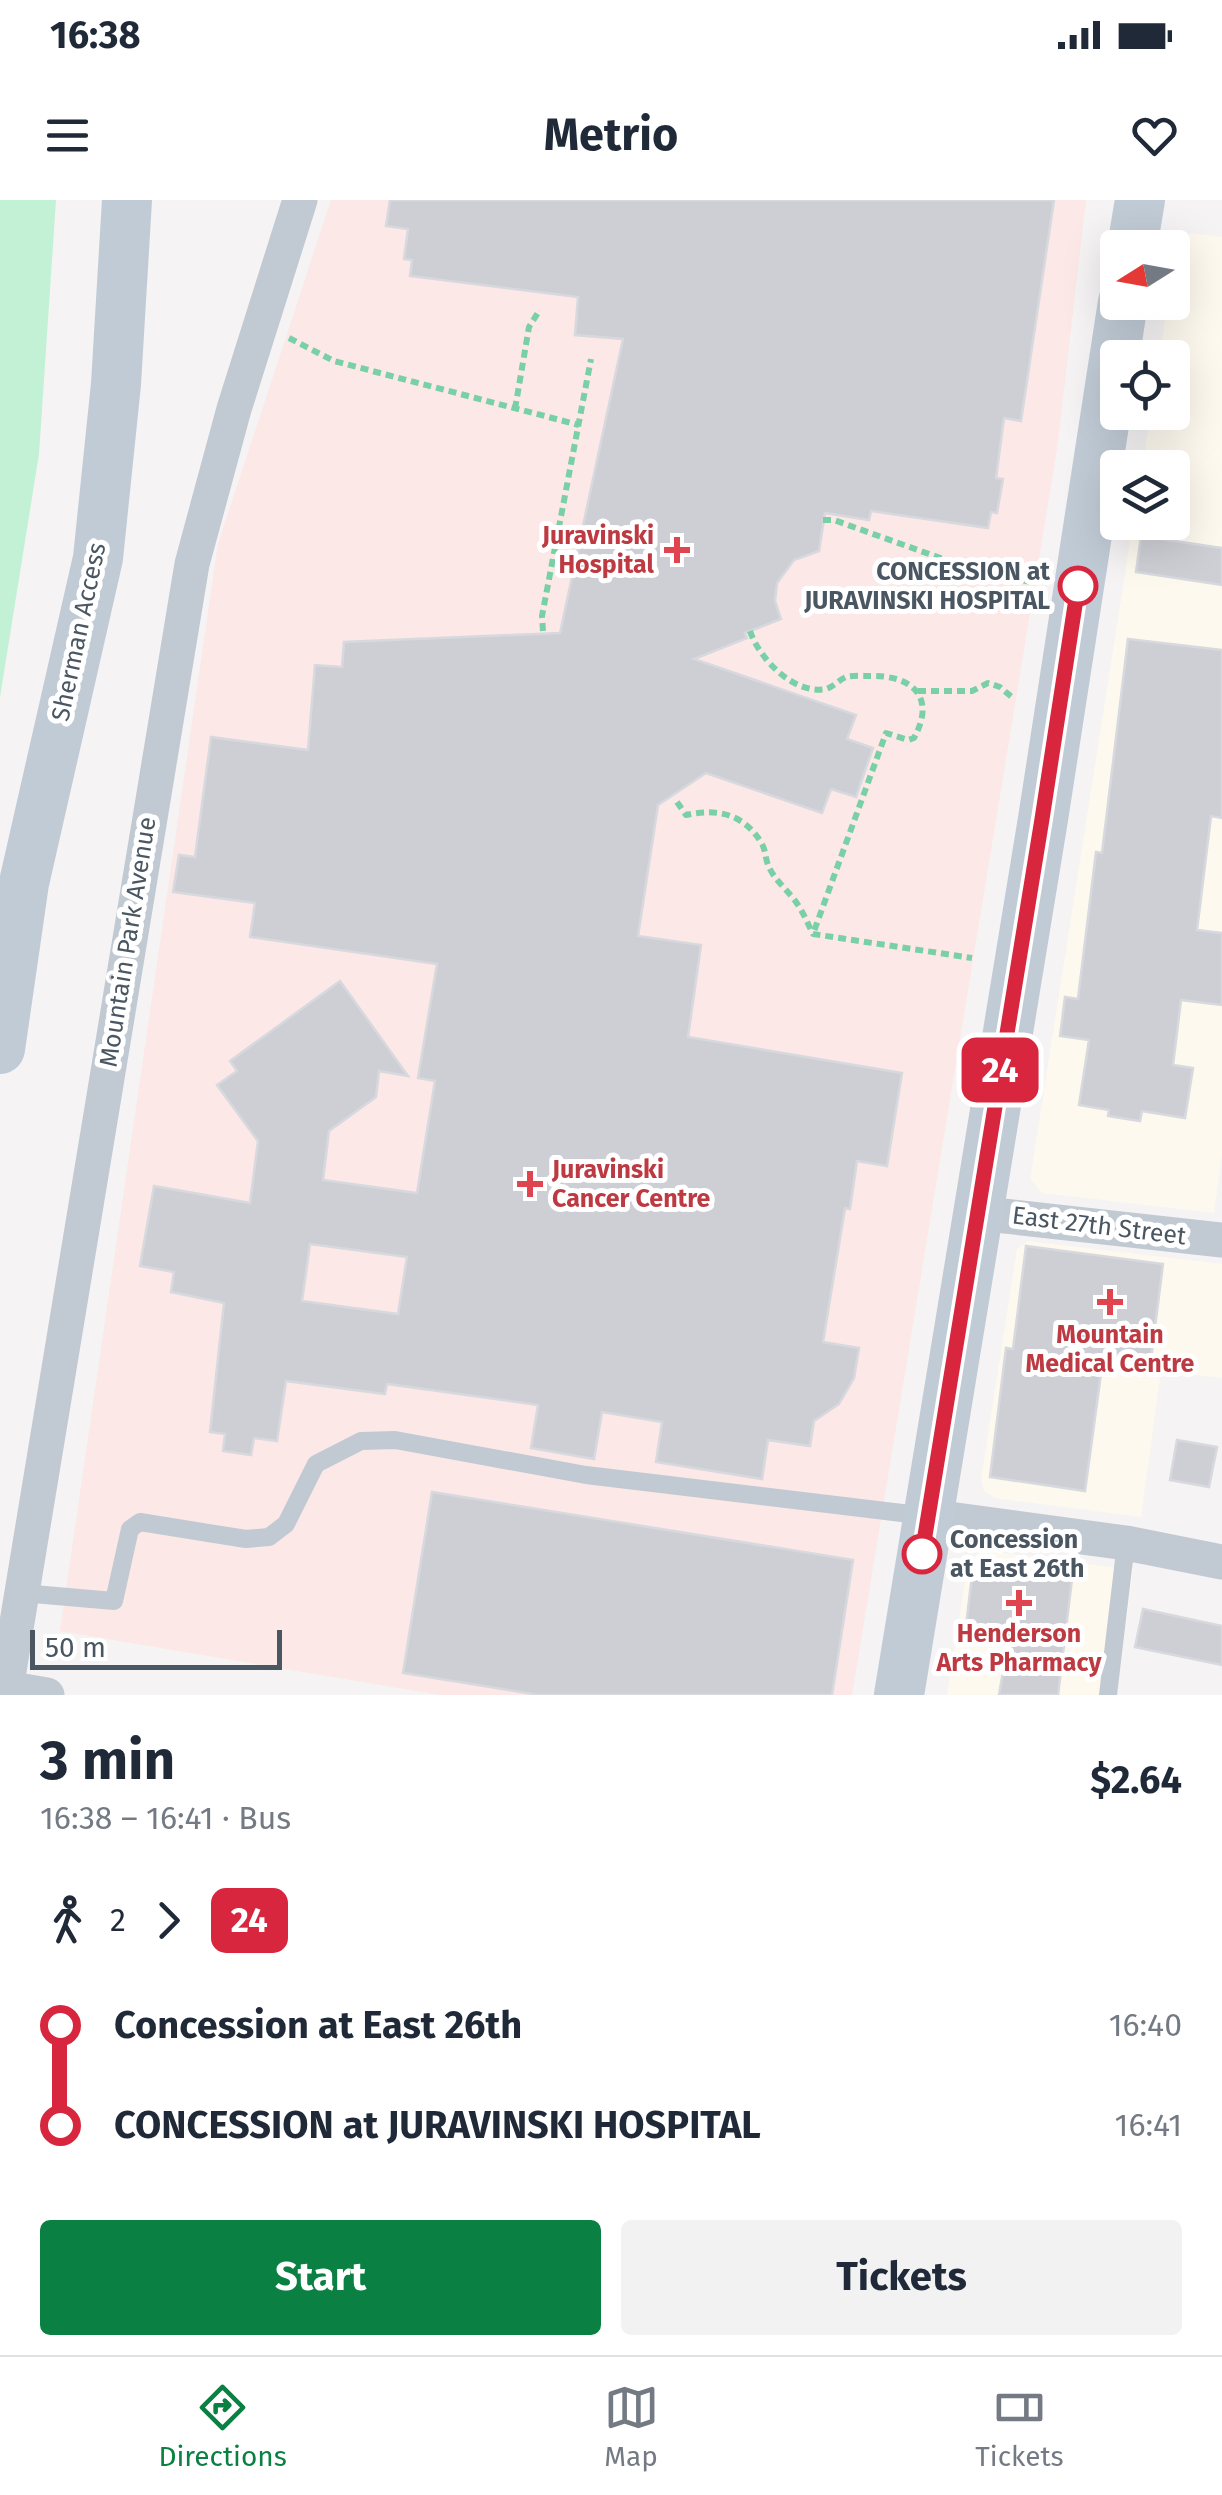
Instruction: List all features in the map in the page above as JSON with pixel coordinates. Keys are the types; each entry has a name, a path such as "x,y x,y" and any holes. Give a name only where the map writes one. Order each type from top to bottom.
{"main road":[{"path":"1135,230 1140,200"},
{"name":"Sherman Access","path":"0,1048 24,883 98,558 129,204"},
{"path":"899,1695 1120,320"}],"street":[{"name":"Mountain Park Avenue","path":"6,1691 176,649 203,512 300,200"},
{"name":"East 27th Street","path":"977,1212 1222,1240"},
{"path":"927,1516 1126,1542 1222,1562"},
{"path":"6,1691 47,1695"}],"lane":[{"path":"22,1593 114,1601 130,1529 140,1522 246,1539 268,1536 286,1524 316,1464 361,1441 395,1440 586,1475 927,1516"},
{"path":"1108,1695 1126,1542"}],"path":[{"path":"515,409 529,327 540,311"},
{"path":"260,325 334,361 579,425"},
{"path":"542,631 591,359"},
{"path":"824,520 834,520 985,574 1032,582"},
{"path":"750,631 763,658 780,674 802,685 825,689 847,677 902,679 917,691 923,706 917,732 908,740 886,733 814,934"},
{"path":"917,691 972,691 988,683 1014,698"},
{"path":"677,802 686,815 723,812 754,832 769,867 799,906 814,934"},
{"path":"814,934 972,958"}],"shaded area":[{"name":"Juravinski Cancer Centre","path":"331,200 1086,200 1057,449 852,1695 440,1695 60,1631 218,544"},
{"path":"1190,234 1222,237 1222,1155 1214,1213 1042,1193 1030,1179 1130,540 1190,540 1190,450 1145,450 1148,430 1190,430 1190,340 1162,340 1165,320 1190,320"},
{"path":"1028,1241 1222,1264 1222,1378 1161,1371 1141,1517 995,1498 984,1491 981,1479 1017,1249"},
{"path":"982,1550 1133,1570 1117,1695 947,1695 968,1562"}],"green space":[{"path":"0,200 56,200 39,454 0,697"}],"building":[{"path":"390,200 1054,200 1021,421 1004,418 996,478 1003,479 997,513 991,512 988,528 871,511 869,520 825,513 819,551 794,560 777,583 775,601 781,619 745,633 747,638 694,659 856,715 847,739 873,748 856,797 831,789 822,813 706,773 658,805 638,936 701,945 688,1037 902,1073 887,1166 857,1161 850,1209 845,1208 823,1342 859,1348 854,1378 839,1404 814,1421 810,1446 768,1440 762,1479 656,1462 662,1422 602,1412 594,1459 531,1448 538,1405 387,1384 385,1394 286,1381 277,1441 254,1438 251,1455 223,1451 225,1434 210,1432 224,1303 171,1292 174,1272 140,1266 154,1186 250,1203 258,1141 217,1085 237,1071 230,1061 340,981 408,1076 379,1071 376,1097 329,1131 323,1180 417,1193 435,1081 418,1078 437,964 250,937 255,903 173,892 179,855 195,857 211,737 308,750 315,665 342,667 344,642 560,633 623,339 575,335 578,297 410,276 412,260 404,259 408,229 386,226","holes":["310,1244 407,1257 398,1314 302,1301"]},
{"path":"1140,540 1222,548 1222,585 1136,572"},
{"path":"1128,639 1222,650 1222,818 1211,816 1197,930 1222,933 1222,1005 1181,1000 1173,1065 1193,1068 1185,1118 1142,1111 1140,1121 1108,1116 1109,1110 1079,1105 1089,1040 1060,1036 1065,997 1078,999 1096,852 1102,853"},
{"path":"1026,1246 1163,1264 1150,1367 1103,1359 1085,1491 990,1477 1006,1348 1013,1349"},
{"path":"1177,1440 1217,1447 1209,1487 1170,1480"},
{"path":"432,1492 853,1560 832,1695 539,1695 403,1673"},
{"name":"Henderson Arts Pharmacy","path":"973,1567 1072,1579 1058,1695 999,1695 1010,1632 966,1626"},
{"path":"1143,1609 1222,1626 1222,1665 1135,1647"}],"bus line":[{"name":"24","path":"922,1554 1078,586"}],"place":[{"name":"Juravinski Hospital","path":"677,550"},
{"name":"CONCESSION at JURAVINSKI HOSPITAL","path":"1078,586"},
{"name":"Juravinski Cancer Centre","path":"530,1184"},
{"name":"Mountain Medical Centre","path":"1110,1302"},
{"name":"Concession at East 26th","path":"922,1554"},
{"name":"Henderson Arts Pharmacy","path":"1019,1603"}]}
